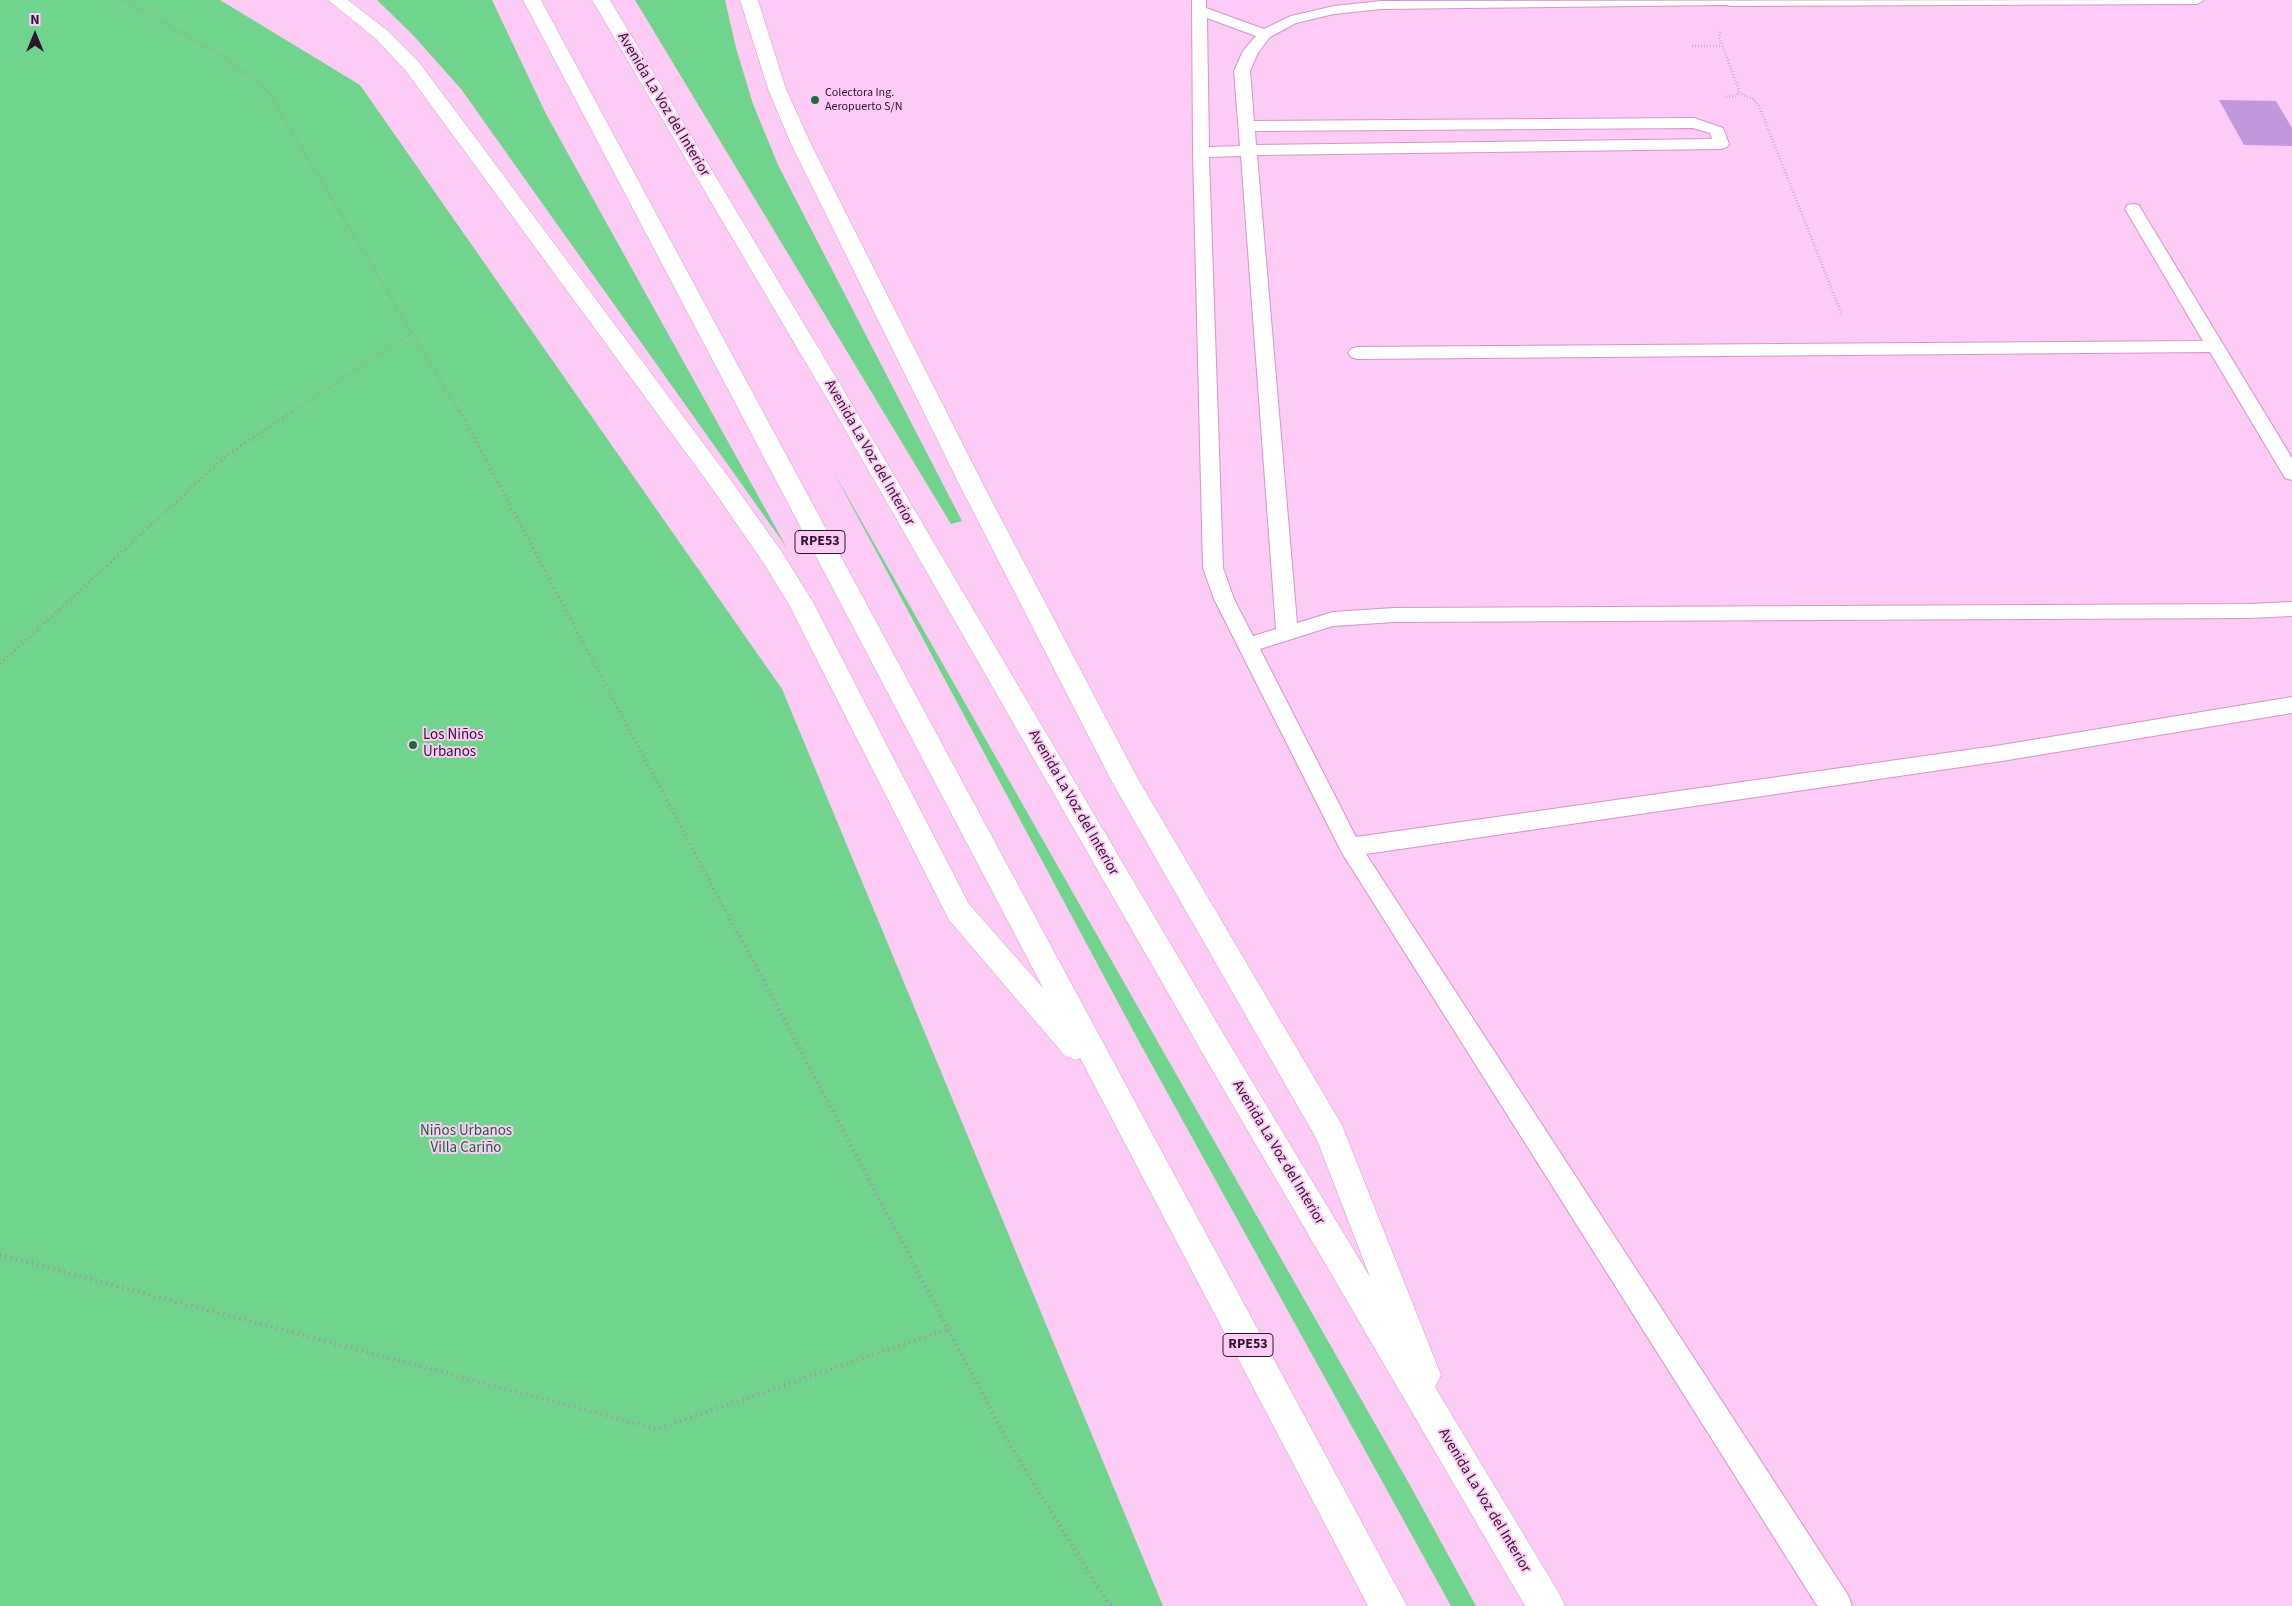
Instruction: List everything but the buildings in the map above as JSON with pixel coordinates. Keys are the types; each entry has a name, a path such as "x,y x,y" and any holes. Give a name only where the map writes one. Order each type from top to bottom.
{"main road":[{"path":"338,0 382,36 412,66 722,485 773,558 800,602 959,912 1108,1084"},
{"name":"RPE53","path":"532,0 1108,1084 1388,1606"},
{"name":"Avenida La Voz del Interior","path":"601,0 847,414 1208,1035 1546,1606"},
{"path":"750,0 761,43 777,89 801,144 834,207 902,348 1126,782 1331,1135 1453,1448"},
{"path":"761,43 769,9"}],"lane":[{"path":"1287,633 1242,71 1251,51 1265,34 1291,20 1334,10 1381,5 1734,1 2197,0"},
{"path":"1265,34 1200,6 1201,152 1213,568 1224,599 1350,847 1837,1606"},
{"path":"1616,123 1623,144"},
{"path":"1201,152 1329,148 1720,144 1717,131 1707,125 1694,123 1247,126"},
{"path":"1426,124 1430,147"},
{"path":"1521,124 1527,146"},
{"path":"1326,125 1329,148"},
{"path":"2133,208 2292,474"},
{"path":"1357,354 2215,346"},
{"path":"1247,645 1333,619 1394,615 2249,611 2292,609"},
{"path":"1350,847 1992,755 2292,705"}],"path":[{"path":"123,0 218,53 267,90 472,432 1008,1442 1110,1606"},
{"path":"1723,28 1718,37 1739,93 1753,99 1759,106 1844,321"},
{"path":"1692,46 1722,46"},
{"path":"1719,97 1736,96 1739,93"},
{"path":"0,664 227,455 412,333"},
{"path":"0,1254 656,1429 948,1329"}],"green space":[{"name":"Niños Urbanos Villa Cariño","path":"0,0 220,0 360,85 782,689 1163,1606 0,1606"},
{"path":"377,0 492,0 546,114 787,548 461,89 413,35"},
{"path":"635,0 725,0 736,48 753,104 778,165 962,521 951,524"},
{"path":"833,471 1411,1487 1476,1606 1451,1606 1136,1036"}],"place":[{"name":"Colectora Ing. Aeropuerto S/N","path":"815,100"},
{"name":"Los Niños Urbanos","path":"413,745"}]}
